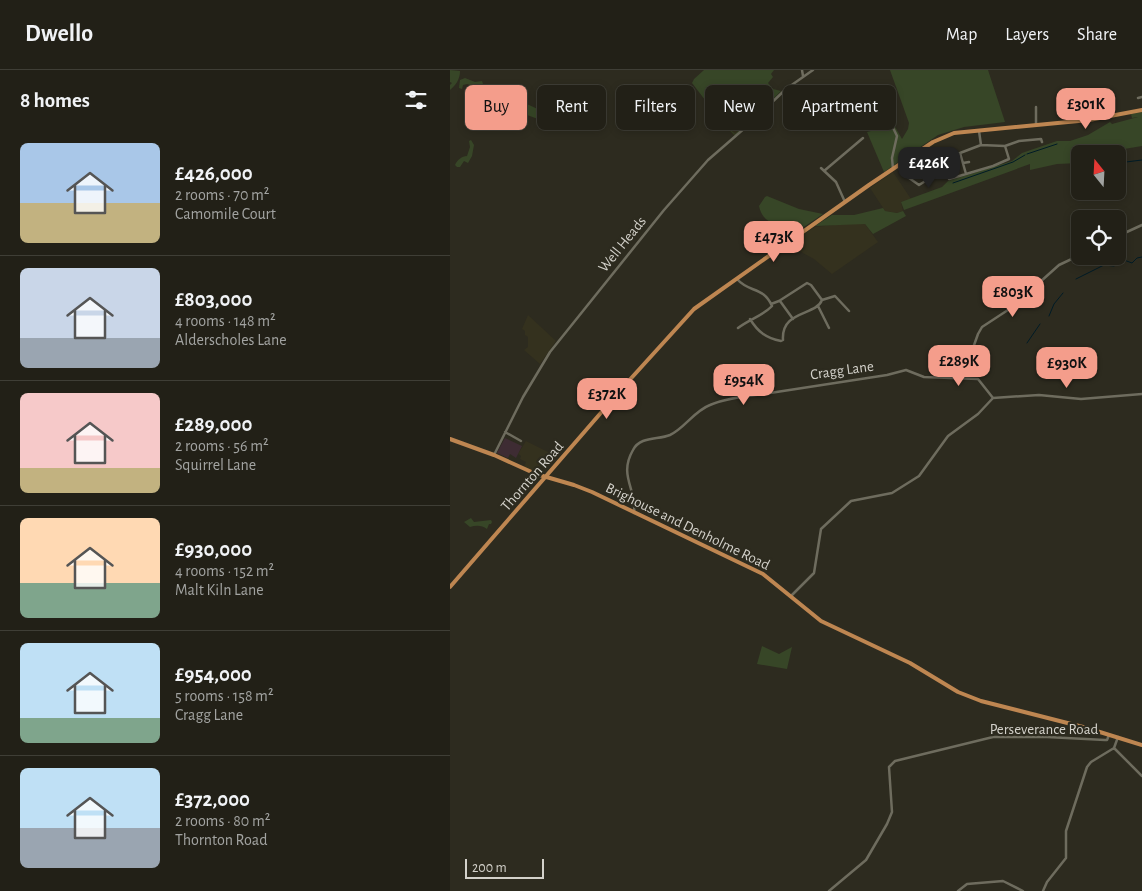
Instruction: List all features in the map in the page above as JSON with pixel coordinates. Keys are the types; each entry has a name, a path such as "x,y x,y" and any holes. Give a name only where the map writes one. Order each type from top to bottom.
{"main road":[{"name":"Thornton Road","path":"450,586 694,309 845,202 943,136 954,132 1089,120 1142,110"},
{"name":"Brighouse and Denholme Road","path":"450,439 545,477 574,485 763,574 821,621 910,663 958,692 981,701 1142,745"}],"street":[{"path":"802,70 803,76"},
{"name":"Well Heads","path":"494,455 523,398 550,352 664,210 708,160 786,89 813,70"},
{"path":"1036,107 1036,124"},
{"path":"894,130 897,136 892,158 896,167 902,173 919,184 927,180 924,173 909,177"},
{"path":"979,130 981,145"},
{"path":"824,171 863,138"},
{"path":"946,156 981,145 1005,146 1026,140 1041,139 1042,142"},
{"path":"949,179 993,166 1009,159 1005,146"},
{"path":"960,153 966,174"},
{"path":"963,163 969,162"},
{"path":"821,168 836,182 845,202"},
{"path":"1126,232 1142,225"},
{"path":"948,378 973,348 982,327 1011,308 1059,265 1071,259"},
{"path":"736,278 747,287 760,291 772,304"},
{"path":"738,328 750,319 766,312 772,304 780,301 807,283 811,285 822,300"},
{"path":"750,319 757,330 775,340 782,341 784,327 793,319 818,306 822,300 835,296 848,311"},
{"path":"780,301 793,319"},
{"path":"818,306 829,328"},
{"name":"Cragg Lane","path":"634,513 636,503 627,473 632,450 640,442 671,434 708,405 756,395 887,375 906,370 924,377 978,379 993,398"},
{"path":"792,596 814,573 821,529 851,501 892,493 919,476 948,436 978,414 993,398 1039,395 1081,399 1142,394"},
{"path":"505,432 521,441"},
{"name":"Perseverance Road","path":"829,891 866,860 887,824 892,812 889,767 895,761 993,737 1108,740 1109,735"},
{"path":"1042,890 1066,858 1066,831 1087,767 1091,762 1114,748 1118,738"},
{"path":"1114,748 1142,776"},
{"path":"958,891 968,884 1003,881 1024,891"}],"shaded area":[{"path":"729,130 741,130 734,136"},
{"path":"893,172 911,199 901,202 903,211 897,213 885,211 870,188"},
{"path":"865,224 878,242 832,274 814,259 792,247 793,241 815,227"},
{"path":"528,315 556,341 540,364 524,350 528,347 528,337 522,329"},
{"path":"505,438 522,446 516,458 510,454 508,458 497,453"},
{"path":"526,441 550,453 536,473 524,467 526,462 520,459 521,456 518,454"}],"green space":[{"path":"450,70 460,71 457,82 450,90 452,83 450,82"},
{"path":"704,70 774,70 771,74 773,77 768,83 770,85 705,85 705,100 692,83"},
{"path":"890,70 988,70 1005,122 964,127 938,135 884,172 867,132 896,128 902,139 909,123"},
{"path":"465,78 475,82 482,81 486,85 467,84 463,85 462,89 459,88 460,80"},
{"path":"773,89 781,91 773,99"},
{"path":"527,104 537,109 537,119 527,115"},
{"path":"1142,112 1142,146 1126,149 1126,145 1071,145 1071,163 1057,164 1030,170 1030,164 904,210 901,202 942,187 948,181 1012,161 1022,153 1057,141 1070,141 1088,135 1110,122 1112,124 1138,117 1132,118 1131,114"},
{"path":"471,140 474,145 472,156 468,163 464,161 460,167 457,167 455,165 458,160 467,156 470,147 469,141"},
{"path":"767,196 799,209 823,214 792,235 784,225 775,224 762,215 759,206"},
{"path":"883,208 885,211 897,213 903,211 906,216 873,234 865,224 815,226 832,215 854,215"},
{"path":"471,518 474,522 491,520 492,522 487,529 479,526 470,527 464,522"},
{"path":"762,646 779,654 792,647 787,669 757,664"}],"waterway":[{"path":"1027,154 1057,144"},
{"path":"953,183 1013,162 1025,155"},
{"path":"1126,162 1142,160"},
{"path":"1076,279 1104,265 1114,266 1124,260 1132,263 1137,258 1142,257"},
{"path":"1049,316 1054,304 1063,293"},
{"path":"1027,343 1040,324"}]}
